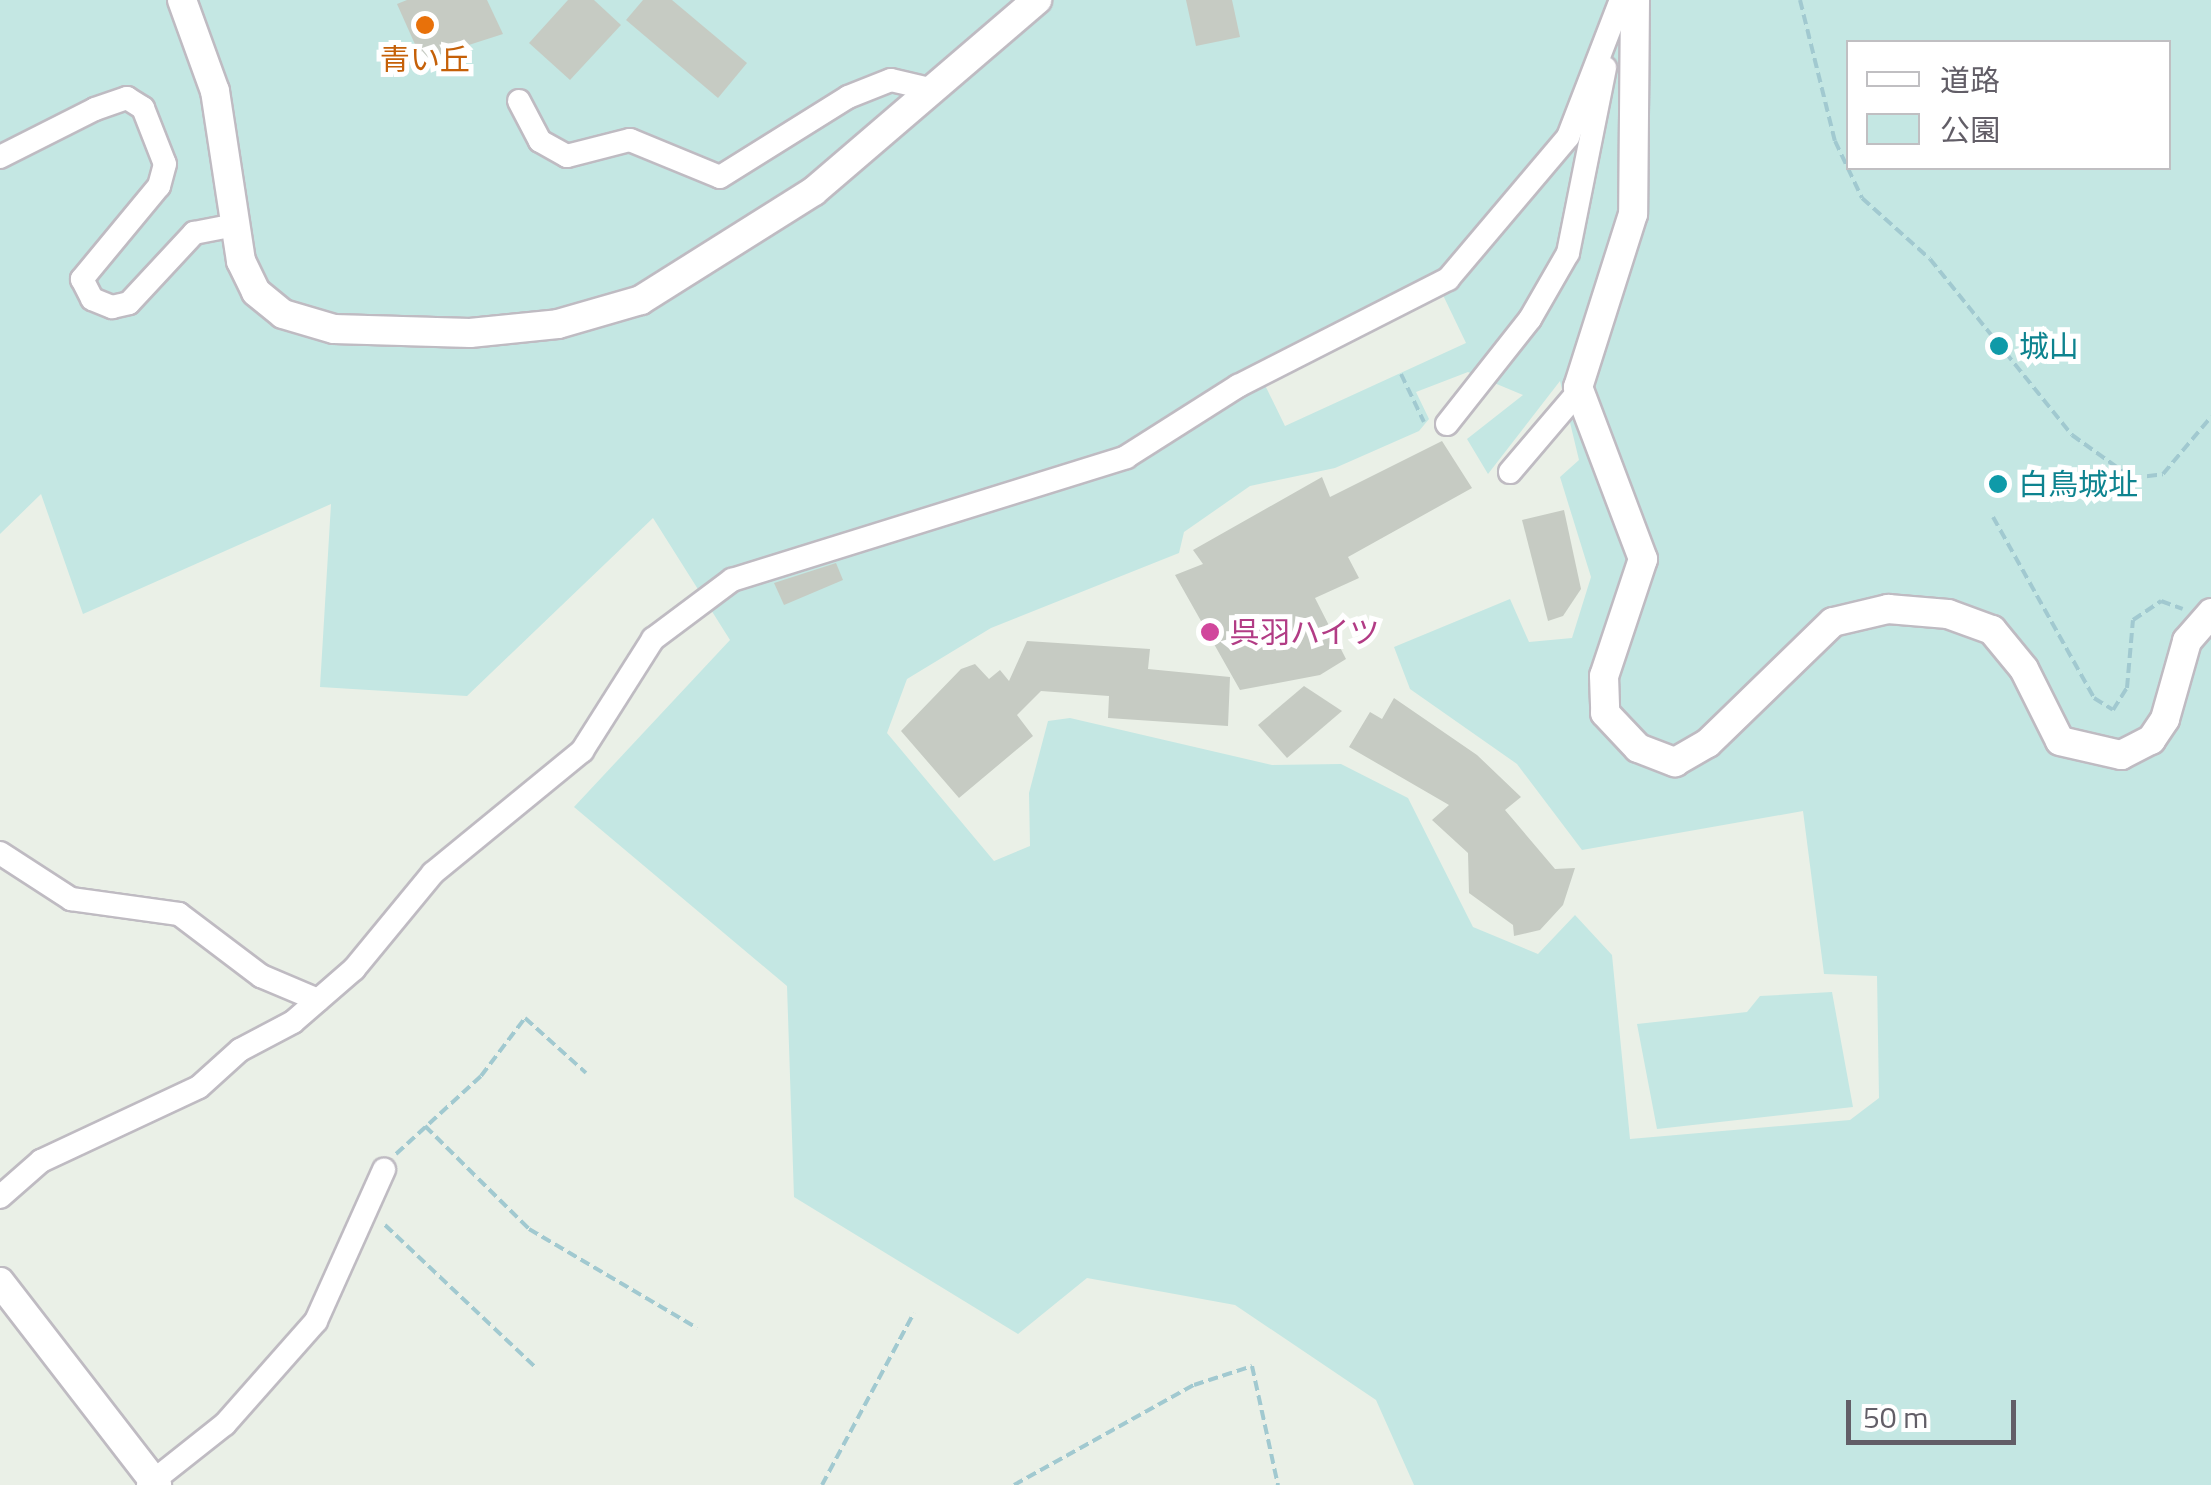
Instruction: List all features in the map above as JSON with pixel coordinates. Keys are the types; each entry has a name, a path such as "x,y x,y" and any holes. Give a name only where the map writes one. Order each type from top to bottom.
{"street":[{"path":"182,0 216,91 235,225 256,292 283,314 366,330 558,324 641,300 814,191 926,88 1037,0"},
{"path":"0,1196 41,1161 199,1088 318,1000 433,873 582,751 654,639 732,580 1126,457 1238,386 1448,279 1568,137 1621,0"},
{"path":"1510,472 1579,391 1633,214 1634,0"},
{"path":"1438,428 1530,319 1568,253 1605,97 1606,45"},
{"path":"519,101 540,142 566,156 630,140 720,176 848,97 891,80 926,88"},
{"path":"0,157 94,109 126,98 143,108 166,164 160,186 82,279 92,299 112,307 129,303 194,234 235,225"},
{"path":"1579,391 1643,560 1604,676 1605,712 1638,748 1675,762 1708,743 1832,622 1888,609 1948,614 1992,630 2024,668 2060,741 2120,754 2150,740 2164,719 2199,612"},
{"path":"0,853 71,899 179,914 261,976 318,1000"},
{"path":"0,1282 152,1483 225,1424 316,1321 384,1170"}],"path":[{"path":"1800,0 1835,142 1846,165"},
{"path":"1848,170 1862,198 1930,258 2072,435 2132,478 2163,474 2211,418"},
{"path":"1400,374 1438,428"},
{"path":"1993,517 2094,698 2113,710 2127,688 2132,620 2160,601 2199,612"},
{"path":"384,1170 425,1126 482,1076 525,1018 586,1073"},
{"path":"425,1126 529,1229 696,1328"},
{"path":"367,1208 534,1366"},
{"path":"822,1485 914,1313"},
{"path":"1014,1485 1194,1385 1252,1366 1278,1485"}],"green space":[{"path":"0,0 2211,0 2211,1485 1414,1485 1376,1400 1235,1305 1087,1278 1018,1334 794,1197 787,986 574,807 730,640 653,518 467,696 320,687 331,504 83,614 41,494 0,534","holes":["1441,291 1466,343 1285,426 1263,381","1468,372 1523,395 1467,439 1488,474 1560,381 1579,460 1560,477 1591,577 1572,638 1529,642 1510,599 1394,647 1410,689 1517,764 1582,850 1803,811 1824,974 1877,976 1879,1098 1850,1120 1630,1139 1612,955 1575,915 1538,954 1473,927 1408,798 1341,764 1272,765 1070,718 1048,721 1029,793 1030,846 994,861 887,733 907,679 991,628 1179,553 1184,532 1250,486 1335,468 1419,431 1429,419 1416,392"]},
{"path":"1832,992 1853,1107 1657,1129 1637,1024 1747,1012 1760,996"}],"building":[{"path":"407,0 487,0 503,34 422,60 397,4"},
{"path":"568,0 594,0 621,25 570,80 529,43"},
{"path":"643,0 672,0 747,63 718,98 626,20"},
{"path":"1186,0 1232,0 1240,37 1196,46"},
{"path":"1442,441 1472,488 1348,557 1359,578 1315,598 1346,659 1320,675 1240,690 1175,575 1203,564 1193,550 1322,477 1330,497"},
{"path":"1564,510 1581,589 1563,616 1548,621 1522,520"},
{"path":"836,563 843,580 784,605 774,583"},
{"path":"1027,641 1150,649 1148,669 1230,677 1228,726 1108,718 1109,696 1041,691 1017,715 1033,736 959,798 901,731 961,669 975,664 989,679 1000,670 1009,681"},
{"path":"1304,686 1342,711 1287,758 1258,725"},
{"path":"1394,698 1477,755 1521,797 1505,810 1555,869 1575,868 1563,905 1540,930 1514,936 1513,925 1469,893 1468,853 1432,820 1449,805 1349,747 1370,712 1382,719"}],"place":[{"name":"青い丘","path":"425,25"},
{"name":"城山","path":"1999,346"},
{"name":"白鳥城址","path":"1998,484"},
{"name":"呉羽ハイツ","path":"1210,632"}]}
